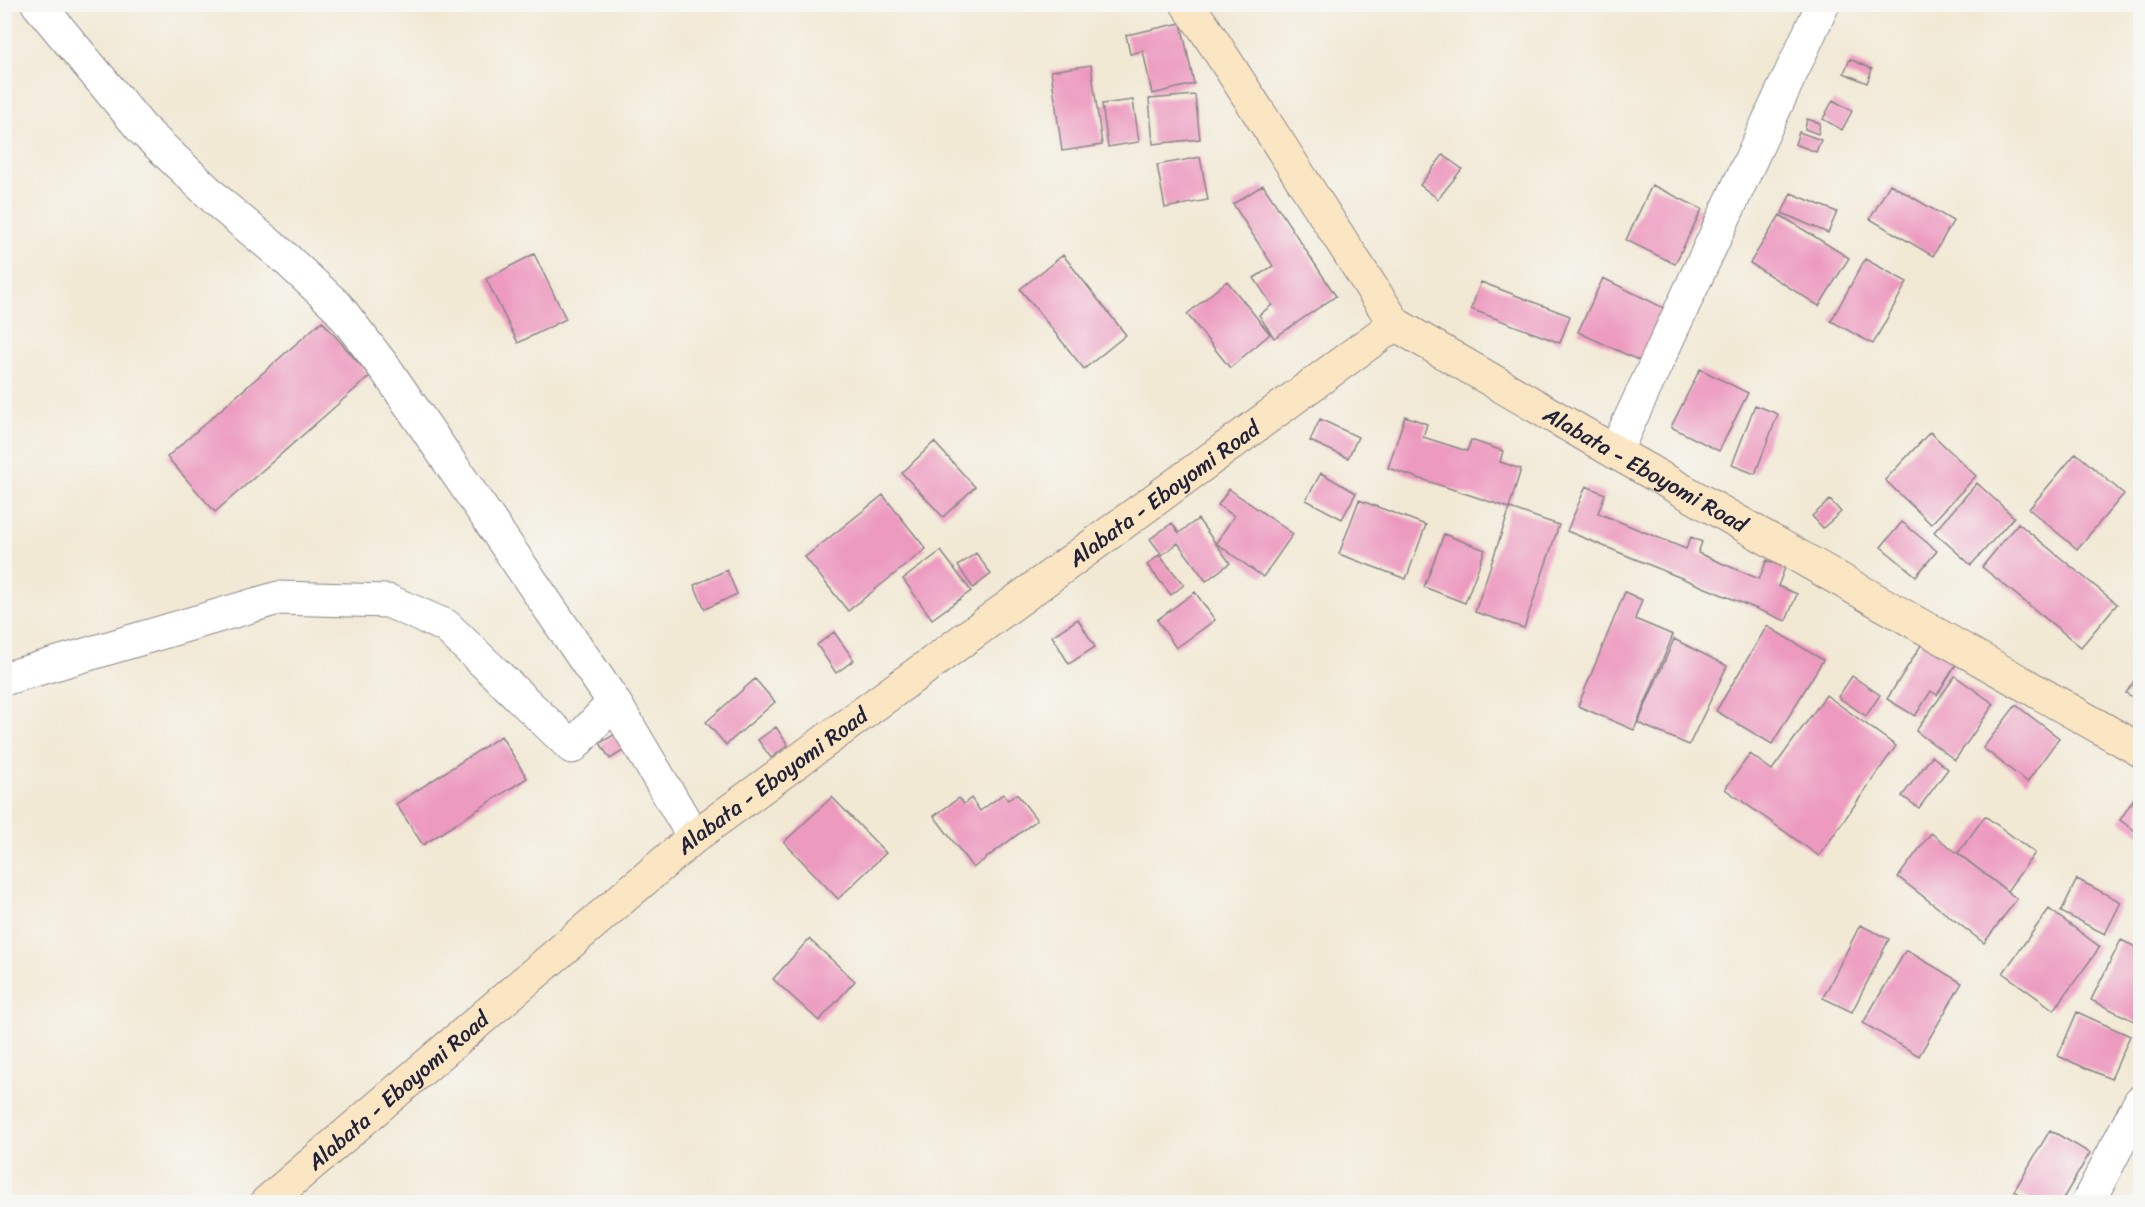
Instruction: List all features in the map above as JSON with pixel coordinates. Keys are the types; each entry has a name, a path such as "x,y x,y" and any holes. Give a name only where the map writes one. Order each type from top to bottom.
{"main road":[{"path":"1187,4 1395,324"},
{"name":"Alabata - Eboyomi Road","path":"267,1203 694,837 1395,324 1615,452 2140,750"}],"street":[{"path":"38,4 142,129 223,206 282,255 337,306 387,371 614,702 694,837"},
{"path":"1615,452 1823,4"},
{"path":"7,678 278,598 387,601 446,626 572,747 614,702"},
{"path":"2088,1203 2140,1102"}],"building":[{"path":"1181,23 1194,84 1152,94 1143,51 1130,54 1126,35"},
{"path":"1850,59 1872,69 1867,83 1844,73"},
{"path":"1091,65 1102,145 1062,151 1051,71"},
{"path":"1195,95 1200,139 1153,144 1149,99"},
{"path":"1133,100 1139,142 1108,147 1102,104"},
{"path":"1833,100 1852,111 1842,130 1823,119"},
{"path":"1807,119 1820,123 1818,134 1805,129"},
{"path":"1799,132 1821,140 1816,152 1795,144"},
{"path":"1443,155 1462,169 1438,199 1420,185"},
{"path":"1200,157 1208,200 1165,208 1157,165"},
{"path":"1890,184 1953,221 1933,256 1870,219"},
{"path":"1263,185 1336,296 1274,338 1259,315 1272,305 1254,278 1273,266 1233,204"},
{"path":"1652,185 1702,209 1675,264 1626,240"},
{"path":"1791,193 1837,212 1828,233 1782,213"},
{"path":"1780,215 1849,258 1819,306 1750,263"},
{"path":"534,254 566,319 518,343 486,279"},
{"path":"1063,255 1126,335 1084,369 1020,289"},
{"path":"1865,259 1907,282 1873,344 1831,321"},
{"path":"1603,278 1666,309 1640,361 1578,332"},
{"path":"1227,281 1270,334 1230,368 1187,314"},
{"path":"1481,282 1570,316 1560,343 1471,309"},
{"path":"322,321 370,376 215,512 167,457"},
{"path":"1700,369 1748,393 1719,451 1671,427"},
{"path":"1755,405 1778,414 1755,474 1732,465"},
{"path":"1405,416 1427,424 1423,437 1467,451 1471,440 1503,451 1500,462 1521,469 1509,508 1388,468"},
{"path":"1320,419 1358,437 1348,458 1310,441"},
{"path":"1930,432 1976,476 1931,524 1885,480"},
{"path":"934,442 975,487 943,517 902,473"},
{"path":"2076,453 2124,494 2077,549 2029,509"},
{"path":"1321,473 1356,493 1342,519 1306,500"},
{"path":"1977,483 2014,517 1971,565 1934,532"},
{"path":"1586,486 1605,494 1598,513 1686,549 1691,537 1702,542 1698,553 1759,579 1767,560 1785,568 1778,586 1797,594 1786,621 1567,531"},
{"path":"1229,489 1293,534 1263,577 1216,543 1234,516 1218,505"},
{"path":"883,495 926,549 848,611 805,557"},
{"path":"1359,500 1426,525 1406,579 1339,554"},
{"path":"1830,500 1841,512 1823,528 1812,516"},
{"path":"1510,508 1559,525 1524,628 1475,612"},
{"path":"1198,519 1230,563 1206,581 1178,543 1162,555 1150,539 1172,523 1179,533"},
{"path":"1902,522 1937,551 1916,576 1881,547"},
{"path":"2018,523 2117,604 2081,647 1982,567"},
{"path":"1444,534 1485,550 1465,603 1424,587"},
{"path":"941,551 971,591 932,619 903,579"},
{"path":"976,553 991,574 973,588 958,566"},
{"path":"1159,555 1184,585 1171,595 1147,565"},
{"path":"727,570 737,594 705,609 694,585"},
{"path":"1195,592 1215,620 1176,648 1157,620"},
{"path":"1625,592 1642,600 1635,619 1673,635 1634,730 1578,706"},
{"path":"1078,619 1095,647 1069,664 1052,636"},
{"path":"1767,626 1823,660 1772,744 1716,711"},
{"path":"834,632 854,660 836,673 817,645"},
{"path":"1674,639 1727,666 1689,745 1638,723"},
{"path":"1923,642 1957,663 1937,695 1931,691 1915,716 1887,699"},
{"path":"2140,672 2140,702 2126,693"},
{"path":"1852,676 1880,695 1866,716 1838,697"},
{"path":"1955,676 1994,704 1955,760 1916,731"},
{"path":"755,679 775,702 726,745 706,722"},
{"path":"1826,695 1896,746 1819,856 1725,789 1750,754 1772,770"},
{"path":"2016,705 2059,738 2027,782 1983,748"},
{"path":"776,727 788,745 771,758 758,740"},
{"path":"617,733 626,749 610,759 600,743"},
{"path":"501,736 527,778 423,845 396,804"},
{"path":"1932,756 1948,769 1919,808 1902,796"},
{"path":"2140,789 2140,834 2120,820"},
{"path":"1003,794 1008,800 1017,794 1037,820 973,868 934,816 959,798 964,804 971,798 980,811"},
{"path":"832,797 886,853 838,899 784,842"},
{"path":"1985,816 2035,853 2007,891 1958,853"},
{"path":"1931,833 2017,899 1984,943 1898,877"},
{"path":"2077,879 2121,902 2105,934 2061,912"},
{"path":"2049,909 2100,947 2054,1010 2003,973"},
{"path":"1860,925 1889,939 1852,1012 1823,998"},
{"path":"809,939 855,981 819,1021 773,979"},
{"path":"2121,940 2140,949 2140,1024 2091,1000"},
{"path":"1906,950 1962,983 1919,1056 1863,1023"},
{"path":"2077,1012 2130,1036 2111,1079 2058,1056"},
{"path":"2050,1130 2090,1153 2061,1202 2034,1202 2014,1191"}]}
